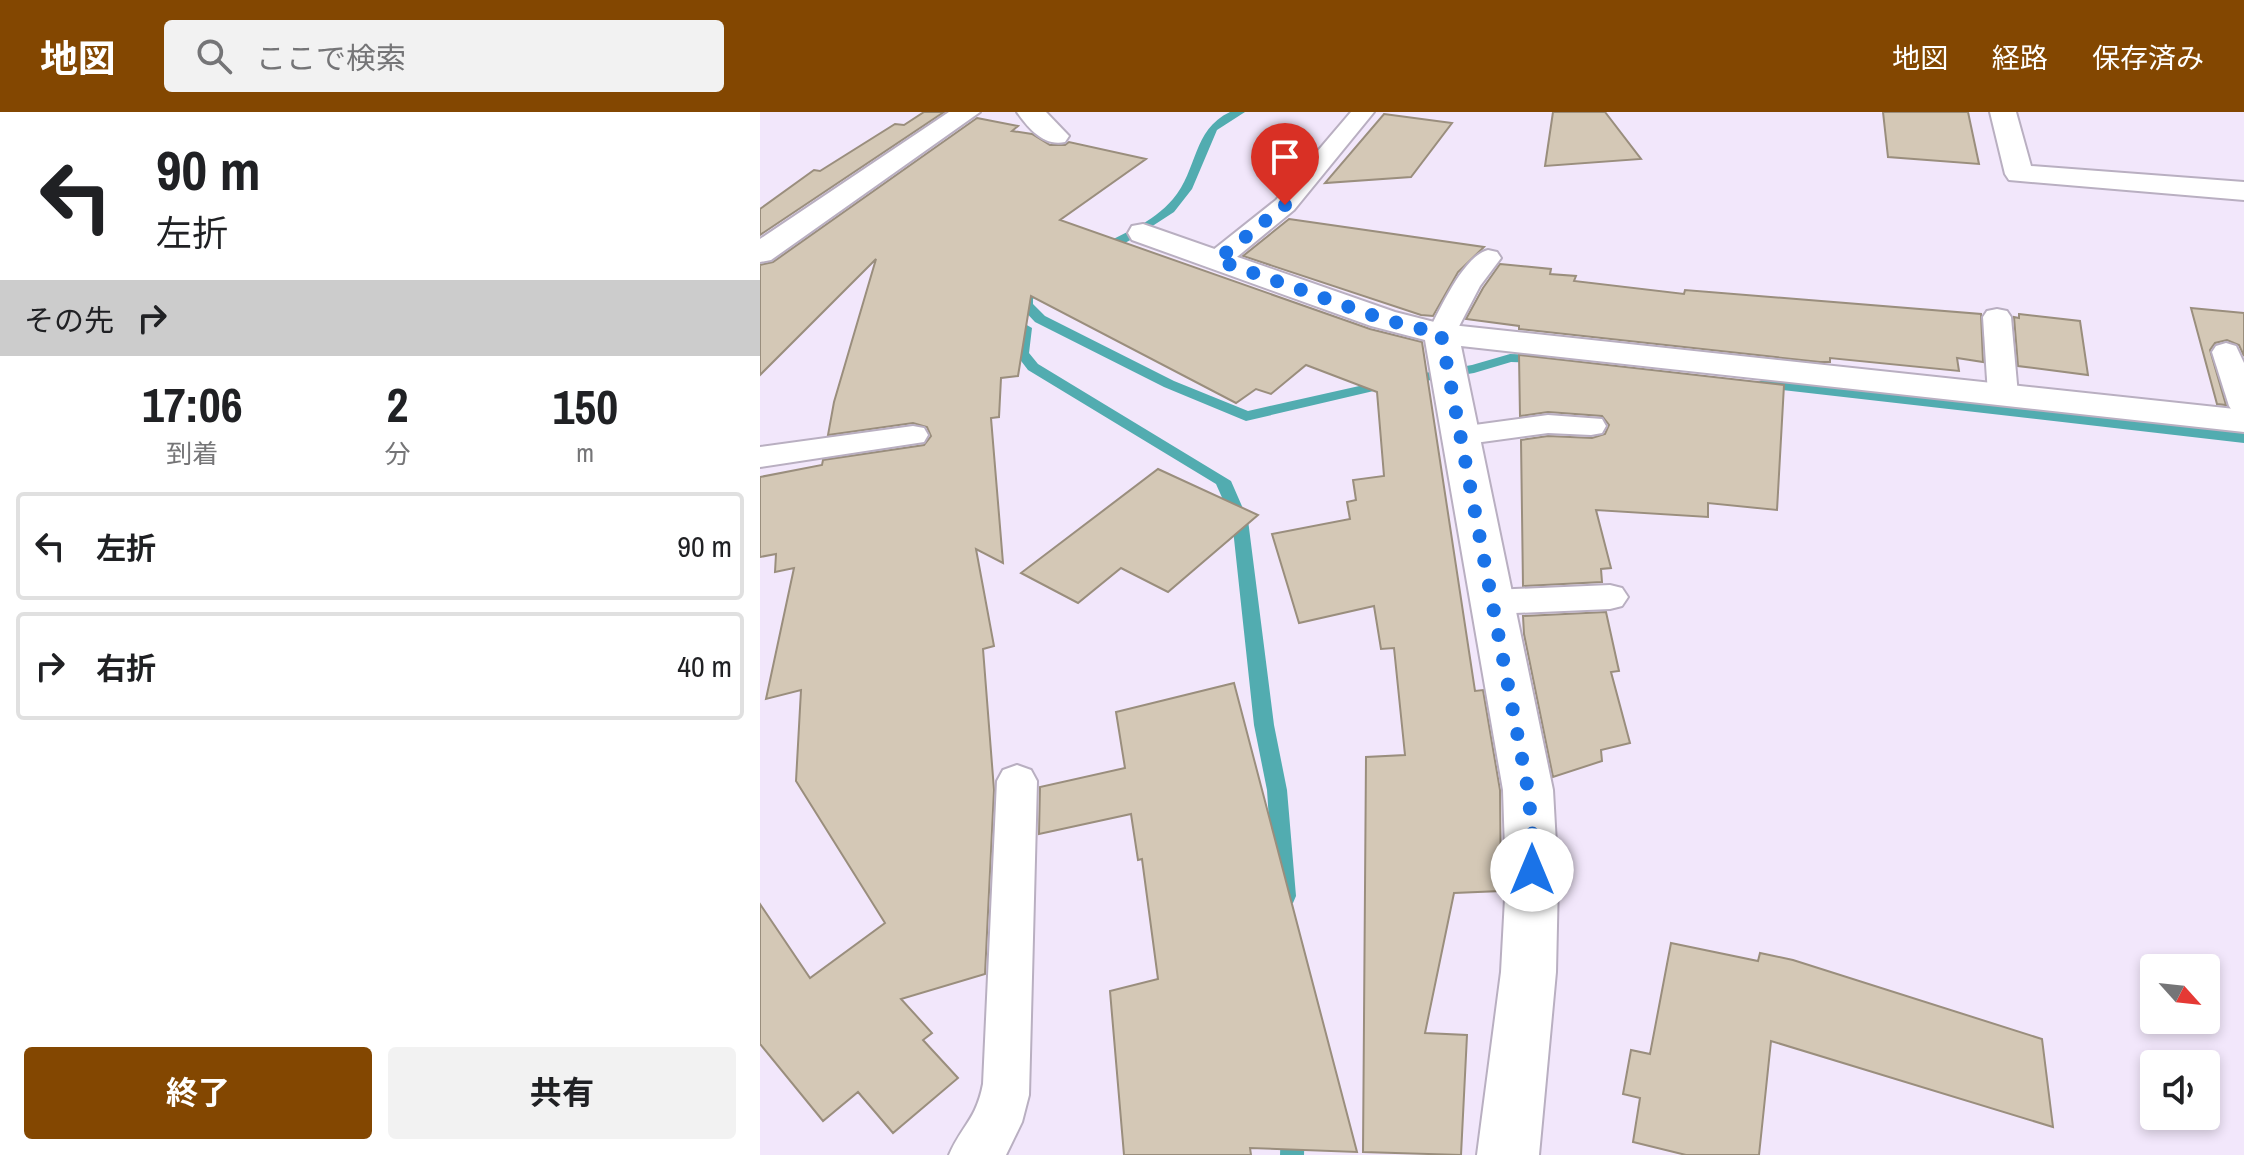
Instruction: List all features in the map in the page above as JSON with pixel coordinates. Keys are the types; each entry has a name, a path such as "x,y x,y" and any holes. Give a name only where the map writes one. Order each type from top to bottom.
{"street":[{"path":"760,253 967,112"},
{"path":"1030,112 1055,136"},
{"path":"2003,112 2019,174 2244,191"},
{"path":"1143,233 1383,319 1441,334 2244,421"},
{"path":"1441,334 1528,790 1533,840 1519,1083 1508,1155"}],"lane":[{"path":"1217,260 1285,205 1363,112"},
{"path":"1441,334 1468,284 1488,258"},
{"path":"1997,317 2003,395"},
{"path":"2226,352 2244,406"},
{"path":"1460,436 1548,424 1591,426"},
{"path":"760,457 913,435"},
{"path":"1492,602 1610,597"},
{"path":"974,1155 1002,1117 1007,1084 1017,781"}],"building":[{"path":"924,112 944,112 760,235 760,209 814,170 820,171 895,124 904,125"},
{"path":"1553,112 1605,112 1641,159 1545,166"},
{"path":"1883,112 1968,112 1979,164 1888,157"},
{"path":"1384,114 1452,123 1411,177 1325,183"},
{"path":"977,118 1018,126 1012,131 1032,134 1050,145 1069,142 1146,159 1060,220 1370,329 1422,342 1475,691 1483,690 1500,790 1501,891 1454,893 1425,1033 1467,1035 1461,1155 1363,1152 1366,757 1405,755 1394,648 1381,649 1374,606 1299,623 1272,534 1350,519 1347,502 1356,500 1353,480 1384,476 1377,392 1306,365 1271,394 1256,389 1236,403 1031,296 1018,376 1001,378 999,417 991,418 1003,563 976,549 994,646 983,649 994,790 985,974 901,999 932,1033 923,1040 958,1078 893,1133 858,1092 823,1121 760,1044 760,904 810,978 885,923 796,781 801,690 766,699 794,568 775,572 776,554 760,557 760,477 822,465 823,460 924,445 931,436 927,427 913,423 828,435 834,402 876,259 760,375 760,265 773,262"},
{"path":"1289,219 1484,247 1458,272 1433,316 1421,315 1243,256"},
{"path":"1500,264 1551,269 1550,274 1576,276 1574,281 1684,294 1685,290 1981,314 1983,362 1957,358 1959,371 1830,358 1830,362 1820,362 1519,329 1519,326 1466,319"},
{"path":"2191,308 2244,313 2244,356 2239,345 2227,340 2215,343 2210,350 2226,405 2217,404"},
{"path":"2019,314 2080,321 2088,375 2018,366 2014,317 2019,318"},
{"path":"1519,355 1784,385 1777,510 1708,503 1708,517 1596,510 1611,568 1601,569 1602,582 1523,586 1521,440 1548,436 1592,438 1605,434 1609,425 1602,416 1548,412 1520,416"},
{"path":"1158,469 1258,515 1168,592 1121,568 1078,603 1021,573"},
{"path":"1606,612 1619,671 1611,672 1630,743 1601,750 1602,761 1553,777 1523,616"},
{"path":"1234,683 1357,1152 1250,1148 1251,1155 1124,1155 1110,991 1158,979 1142,859 1138,860 1131,814 1039,834 1040,787 1125,768 1116,712"},
{"path":"1671,943 1758,961 1760,953 1793,960 2042,1039 2053,1127 1771,1041 1759,1155 1686,1155 1633,1142 1640,1098 1623,1094 1631,1050 1650,1054"}],"waterway":[{"path":"1098,252 1140,230 1170,209 1186,189 1213,128 1239,112"},
{"path":"1035,289 1026,298 1026,305 1040,319 1169,384 1246,416 1395,382 1474,369 1510,358 1542,359"},
{"path":"1025,328 1022,353 1033,367 1223,481 1240,520 1264,725 1277,790 1285,896"},
{"path":"1762,384 2244,438"},
{"path":"1292,1155 1293,1125"}],"route":[{"path":"1285,205 1217,260 1383,319 1441,334 1528,790 1533,840 1532,870"}]}
